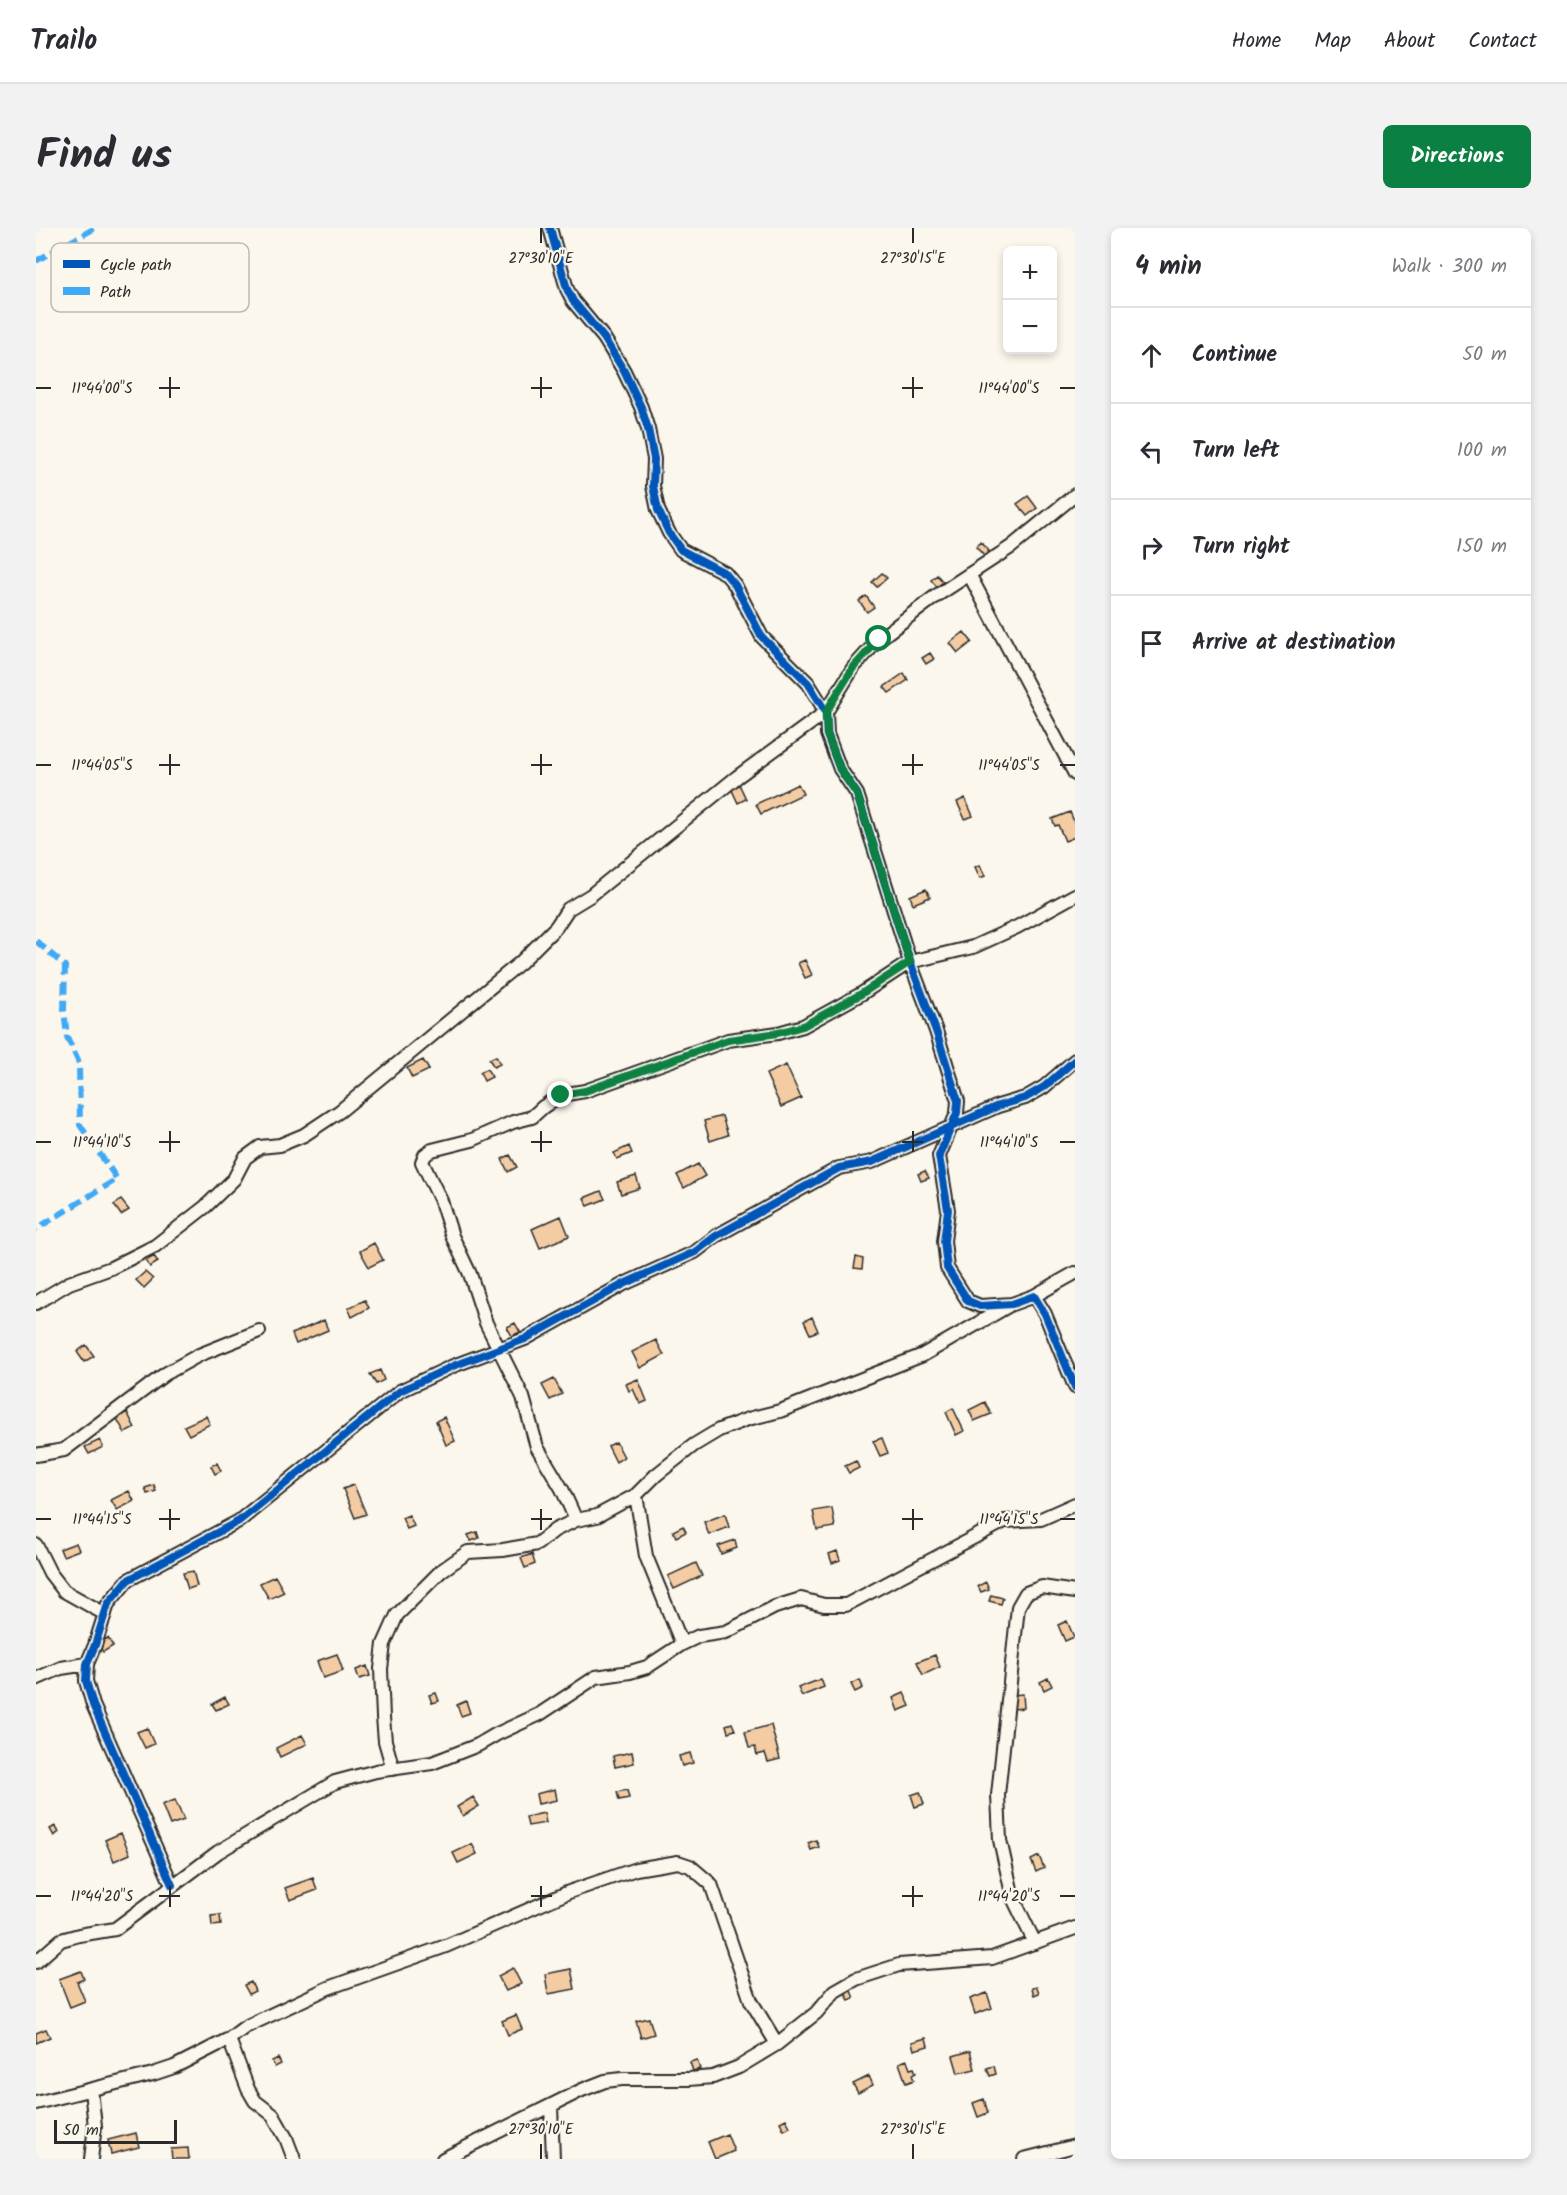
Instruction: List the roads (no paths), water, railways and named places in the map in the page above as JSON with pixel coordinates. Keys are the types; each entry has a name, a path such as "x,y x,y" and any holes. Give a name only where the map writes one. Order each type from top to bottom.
{"street":[{"path":"550,228 570,295 604,338 641,407 654,459 653,486 669,533 681,550 725,573 735,585 762,637 808,683 826,712 827,734 840,769 857,794 910,962 936,1031 958,1101 957,1113 939,1156 948,1210 944,1241 947,1269 968,1301 980,1306 1012,1304"},
{"path":"36,1303 69,1283 111,1268 154,1246 205,1207 234,1179 245,1158 260,1147 280,1145 304,1135 340,1111 521,962 556,927 568,909 591,895 738,777 826,712 853,668 879,639 969,574 1011,547 1075,495"},
{"path":"969,574 1075,774"},
{"path":"576,1520 562,1489 537,1447 524,1397 486,1323 470,1274 452,1236 441,1201 422,1162 425,1155 432,1150 452,1143 472,1140 513,1122 532,1117 561,1095 585,1091 728,1040 778,1033 803,1026 861,994 910,962 973,947 1017,927 1075,895"},
{"path":"172,1885 93,1705 86,1681 87,1664 108,1604 128,1580 239,1521 400,1391 453,1366 500,1350 534,1334 624,1284 695,1252 716,1236 839,1168 872,1161 998,1106 1024,1098 1044,1087 1075,1060"},
{"path":"393,1769 385,1741 381,1669 384,1644 398,1615 441,1571 468,1552 503,1550 537,1544 555,1530 576,1520 597,1516 636,1495 656,1475 694,1445 719,1430 748,1419 780,1411 923,1355 1012,1304 1034,1296 1075,1273"},
{"path":"1034,1296 1045,1314 1075,1387"},
{"path":"36,1455 64,1450 165,1374 199,1355 259,1331"},
{"path":"636,1495 646,1556 682,1644"},
{"path":"36,1962 61,1940 115,1929 218,1852 335,1782 376,1771 432,1763 478,1745 557,1704 596,1677 647,1667 682,1644 699,1636 726,1632 775,1607 801,1599 824,1605 846,1605 1005,1521 1041,1519 1075,1504"},
{"path":"37,1548 50,1573 64,1591 105,1614"},
{"path":"1035,1943 1013,1898 1000,1840 998,1795 1018,1607 1026,1593 1042,1587 1075,1592"},
{"path":"36,1679 61,1668 87,1664"},
{"path":"36,2103 174,2067 229,2039 245,2027 328,1988 446,1946 569,1892 636,1869 678,1863 690,1866 711,1884 751,2001 777,2044"},
{"path":"443,2159 605,2081 713,2077 739,2067 777,2044 816,2013 835,1991 856,1979 898,1965 992,1958 1075,1928"},
{"path":"229,2039 248,2090 255,2101 273,2115 286,2138 294,2159"},
{"path":"91,2090 95,2126 91,2159"},
{"path":"551,2106 553,2159"},
{"path":"1024,2159 1075,2146"}]}
